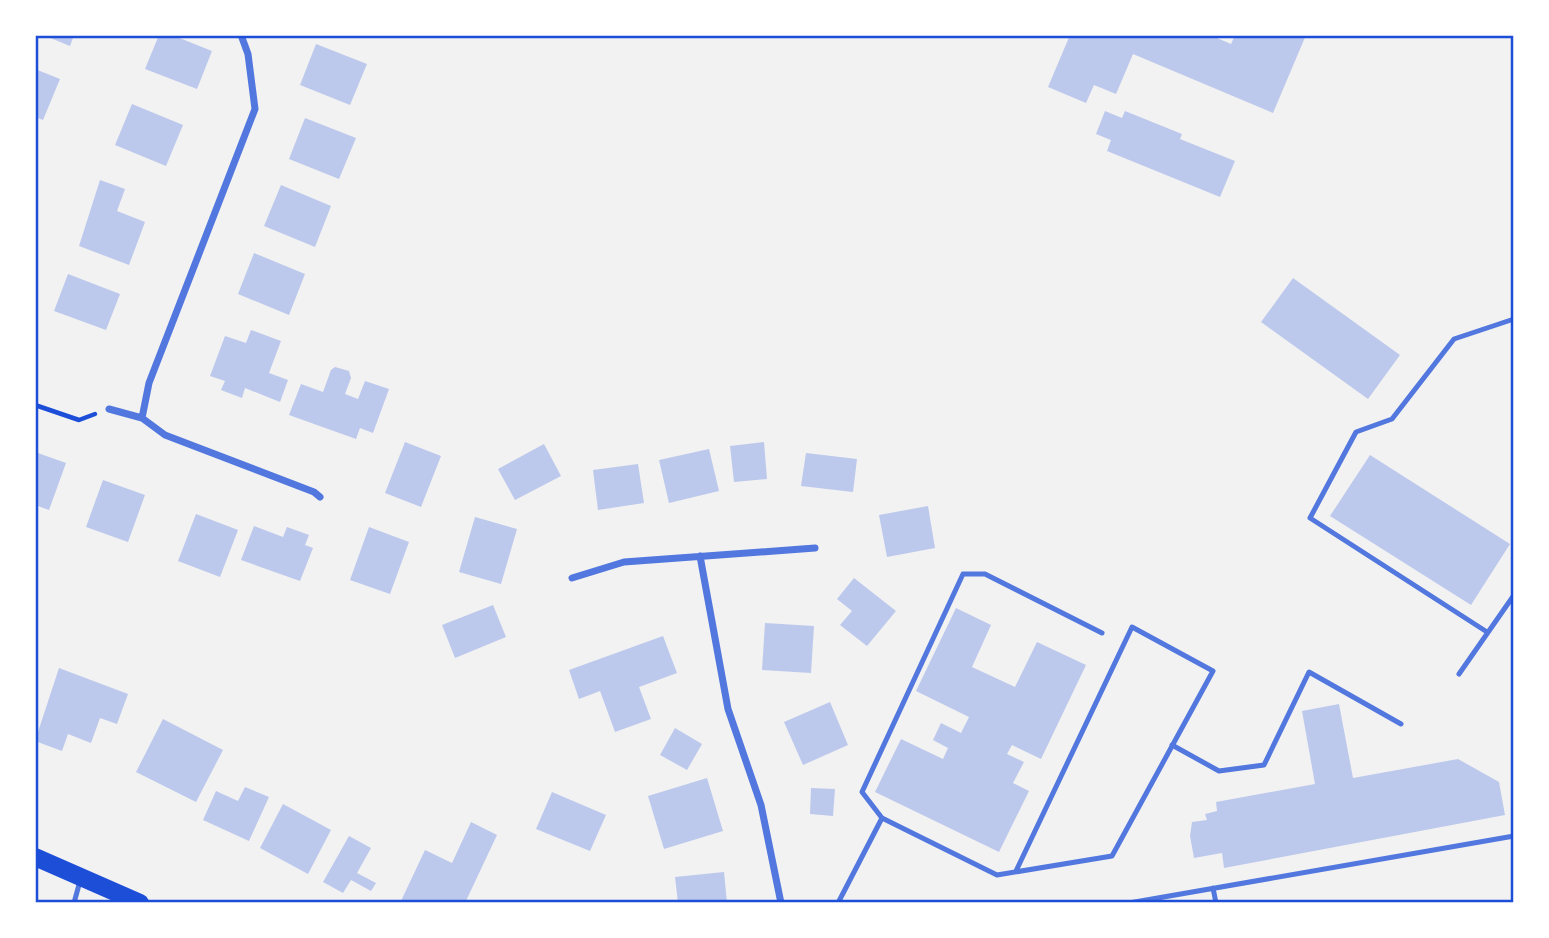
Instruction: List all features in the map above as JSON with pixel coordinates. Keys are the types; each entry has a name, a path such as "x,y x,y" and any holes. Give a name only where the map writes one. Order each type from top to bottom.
{"main road":[{"path":"35,857 140,903"}],"street":[{"path":"142,418 149,383 255,108 248,54 241,35"},
{"path":"109,409 142,418 165,435 314,492 320,497"},
{"path":"572,578 624,562 815,548"},
{"path":"700,556 728,709 761,805 781,903"}],"lane":[{"path":"1487,632 1310,518 1356,432 1392,419 1454,339 1514,319"},
{"path":"1016,871 1132,626 1213,671 1112,856 997,875 882,818 862,792 963,574 985,573 1102,633"},
{"path":"1459,674 1514,595"},
{"path":"1172,745 1219,772 1264,765 1309,673 1401,724"},
{"path":"838,903 882,818"},
{"path":"1129,903 1514,836"},
{"path":"74,903 81,878"},
{"path":"1213,888 1216,903"}],"path":[{"path":"35,405 79,420 109,409"}],"building":[{"path":"43,35 74,35 70,46"},
{"path":"159,35 172,35 212,51 197,89 145,69"},
{"path":"1070,35 1210,35 1231,44 1235,35 1306,35 1273,113 1133,54 1116,94 1094,85 1086,103 1048,87"},
{"path":"316,44 367,64 350,105 300,85"},
{"path":"35,69 60,79 43,120 35,117"},
{"path":"132,104 183,125 166,166 115,145"},
{"path":"1105,111 1122,118 1125,111 1182,134 1180,139 1235,161 1220,197 1107,151 1111,140 1096,134"},
{"path":"305,118 356,138 339,179 289,159"},
{"path":"100,180 125,189 117,211 145,222 129,265 79,246"},
{"path":"281,185 331,206 315,247 264,226"},
{"path":"254,253 305,274 289,315 238,294"},
{"path":"68,274 120,294 106,330 54,311"},
{"path":"1293,278 1400,355 1368,399 1261,322"},
{"path":"251,330 281,341 269,373 288,380 280,402 245,388 242,398 221,390 225,381 210,376 225,336 246,343"},
{"path":"335,367 349,371 351,378 345,394 358,399 365,381 389,389 373,433 360,428 356,439 289,415 301,384 323,392 331,370"},
{"path":"405,442 441,456 421,507 385,493"},
{"path":"764,442 767,479 734,482 730,446"},
{"path":"544,444 561,476 515,500 498,469"},
{"path":"709,449 719,491 669,503 659,460"},
{"path":"35,452 66,463 49,510 35,505"},
{"path":"806,453 857,459 853,492 801,486"},
{"path":"1370,455 1510,544 1471,605 1330,516"},
{"path":"638,464 644,503 598,510 593,470"},
{"path":"103,480 145,495 128,542 86,527"},
{"path":"928,506 935,548 887,557 879,515"},
{"path":"196,514 238,530 220,577 178,561"},
{"path":"475,517 517,529 501,584 459,572"},
{"path":"254,526 283,537 287,527 309,535 305,545 313,548 300,581 241,560"},
{"path":"369,527 409,542 390,594 350,580"},
{"path":"854,578 896,611 867,646 840,625 852,611 837,599"},
{"path":"493,605 506,637 455,658 442,625"},
{"path":"956,608 991,625 972,667 1015,687 1037,642 1086,665 1041,759 1012,745 1007,754 1024,762 1013,783 1029,791 999,852 875,792 901,739 943,759 948,748 933,740 941,723 961,733 969,717 916,691"},
{"path":"765,623 814,626 811,673 762,670"},
{"path":"663,636 677,673 639,687 651,719 615,732 600,691 579,699 569,670"},
{"path":"59,668 128,694 117,724 100,718 91,743 68,734 62,751 35,741"},
{"path":"830,702 848,745 803,765 784,722"},
{"path":"1339,704 1353,778 1458,759 1499,782 1505,815 1224,868 1222,853 1194,858 1190,836 1192,822 1207,820 1205,814 1217,811 1216,802 1315,784 1302,711"},
{"path":"163,719 223,750 196,802 136,772"},
{"path":"675,728 702,744 687,770 660,755"},
{"path":"707,778 723,831 664,849 648,796"},
{"path":"245,787 269,797 249,841 203,820 216,791 238,801"},
{"path":"811,788 835,789 833,816 810,814"},
{"path":"552,792 606,815 590,851 536,829"},
{"path":"283,804 331,830 308,874 260,848"},
{"path":"471,822 497,835 465,903 400,903 425,850 452,863"},
{"path":"349,836 371,848 357,873 376,883 371,891 351,880 343,893 323,882"},
{"path":"724,872 727,903 678,903 675,877"}]}
